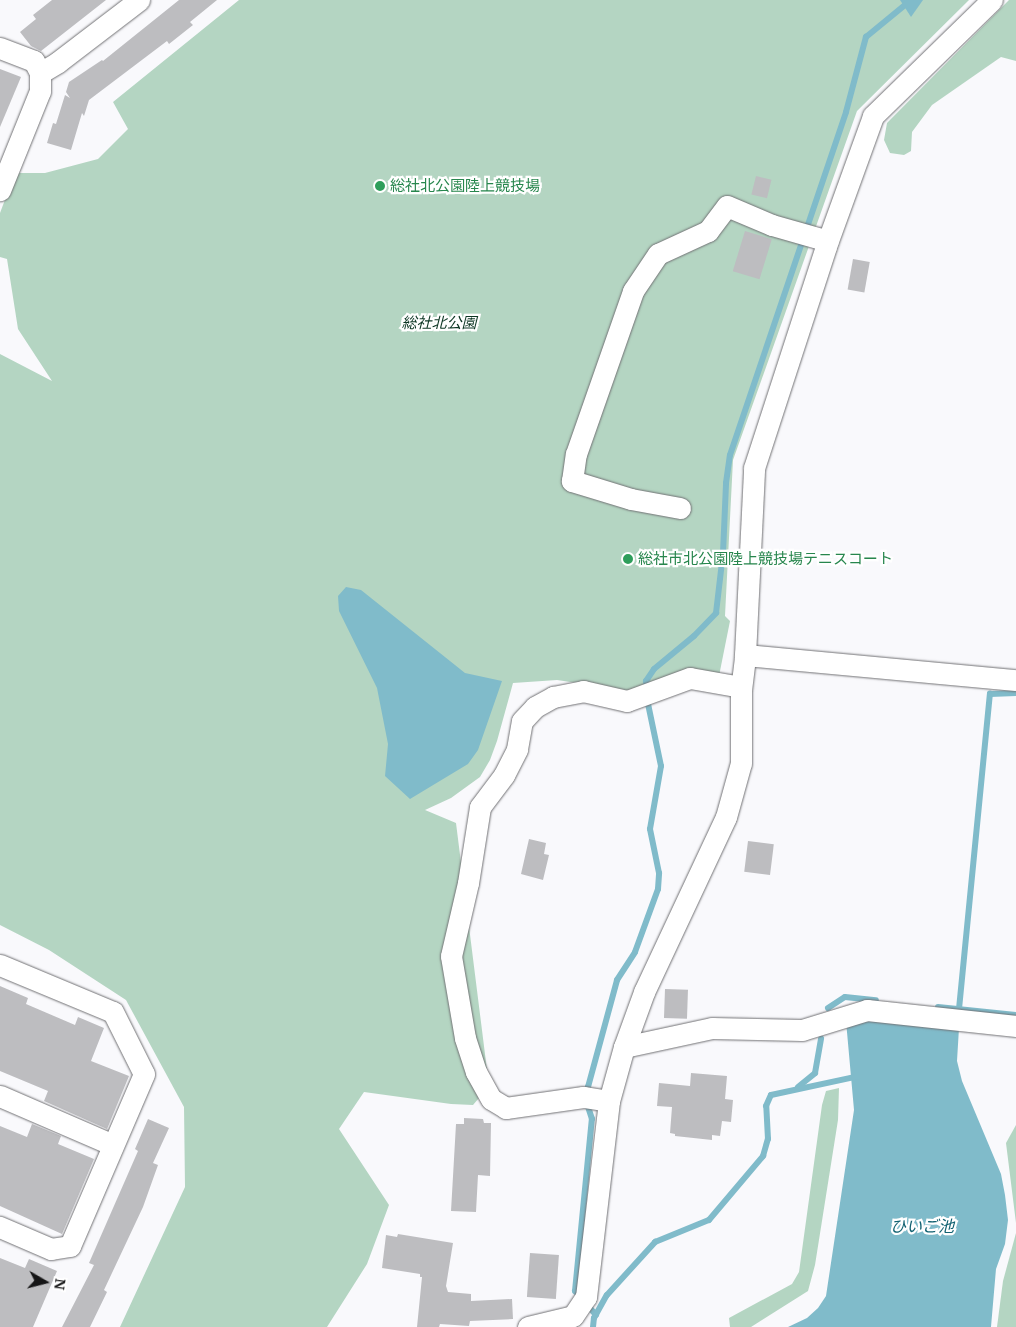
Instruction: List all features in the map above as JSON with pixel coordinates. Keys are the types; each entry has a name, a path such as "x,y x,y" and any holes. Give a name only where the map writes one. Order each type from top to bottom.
{"street":[{"path":"40,73 58,62 139,0"},
{"path":"528,1327 579,1312 595,1099 624,1047 644,992 726,817 741,763 742,687 754,468 812,237 873,116 992,0"},
{"path":"0,48 34,61 40,73 40,91 0,190"},
{"path":"680,508 631,499 572,481 576,454 633,291 658,254 708,231 727,206 812,237"},
{"path":"745,655 1016,680"},
{"path":"595,1099 506,1108 491,1099 476,1072 465,1038 452,956 468,883 480,806 504,775 516,749 522,721 535,707 553,697 570,692 595,692 627,701 690,678 742,687"},
{"path":"0,965 113,1012 144,1074 70,1246 51,1249 0,1227"},
{"path":"624,1047 712,1028 802,1030 867,1010 1016,1026"},
{"path":"0,1096 113,1145"}],"green space":[{"name":"総社北公園","path":"239,0 969,0 857,111 733,460 725,616 730,621 719,676 638,692 557,680 513,683 497,741 490,760 480,777 451,798 425,810 456,823 487,1070 485,1091 473,1105 451,1104 364,1092 339,1129 389,1205 367,1264 327,1327 120,1327 185,1187 184,1107 126,1000 49,950 0,925 0,354 52,381 18,329 7,259 0,257 0,213 15,173 45,173 98,159 128,129 113,102"},
{"path":"1009,0 1016,0 1016,61 1001,57 932,105 912,132 911,151 904,155 890,153 884,140 887,123"},
{"path":"839,1088 838,1120 815,1265 808,1291 751,1327 730,1327 729,1318 792,1284 799,1272 822,1105 826,1091"},
{"path":"1016,1125 1016,1223 1006,1143"},
{"path":"1016,1233 1016,1327 997,1327 1003,1281"}],"water":[{"path":"900,0 923,0 911,17"},
{"path":"346,587 361,590 465,673 502,681 478,750 468,764 410,799 385,776 388,744 377,688 339,611 338,596"},
{"name":"ひいご池","path":"863,1018 959,1028 957,1061 962,1081 1001,1174 1008,1220 1005,1244 996,1269 991,1327 788,1327 807,1318 818,1308 826,1296 854,1110 846,1021"}],"building":[{"path":"52,0 106,0 41,51 31,46 20,32 36,19 33,15"},
{"path":"179,0 217,0 190,22 193,25 169,44 167,41 89,100 84,116 82,113 71,150 47,143 53,123 56,124 65,95 70,98 66,92 69,82 103,61"},
{"path":"0,69 21,77 0,127"},
{"path":"756,176 772,180 767,198 751,194"},
{"path":"745,231 772,239 759,279 733,271"},
{"path":"853,259 870,262 864,292 848,290"},
{"path":"529,839 546,843 544,854 549,855 543,880 521,874"},
{"path":"748,841 774,844 770,875 744,872"},
{"path":"0,986 28,998 26,1004 75,1025 78,1017 104,1028 91,1061 129,1076 107,1129 44,1101 48,1091 0,1071"},
{"path":"665,989 688,990 687,1019 664,1018"},
{"path":"691,1073 727,1076 725,1099 733,1100 731,1122 722,1121 720,1136 712,1135 712,1140 675,1136 675,1134 670,1133 672,1107 657,1106 659,1083 690,1086"},
{"path":"464,1118 483,1119 484,1123 491,1123 490,1176 478,1175 476,1212 451,1211 456,1124 464,1124"},
{"path":"148,1119 169,1128 153,1163 158,1165 143,1207 104,1290 107,1292 90,1327 62,1327 94,1265 89,1263 138,1151 135,1149"},
{"path":"32,1124 61,1136 58,1144 94,1159 62,1234 0,1206 0,1126 27,1137"},
{"path":"398,1234 453,1243 446,1286 448,1292 471,1294 471,1301 512,1299 513,1319 470,1321 469,1326 440,1324 439,1327 417,1327 422,1277 420,1277 420,1274 382,1268 386,1235 397,1237"},
{"path":"530,1253 559,1255 556,1299 527,1297"},
{"path":"0,1258 25,1268 29,1259 57,1271 33,1327 0,1327"}],"waterway":[{"path":"596,1315 575,1291 592,1119 587,1104 588,1087 617,980 635,952 658,889 659,873 650,829 661,766 648,704 646,681 654,669 694,636 716,613 723,553 726,483 730,455 846,112 866,37 911,0"},
{"path":"959,1009 990,694 1016,693"},
{"path":"828,1008 845,997 876,1000"},
{"path":"938,1007 1016,1015"},
{"path":"798,1087 815,1073 821,1039"},
{"path":"593,1327 594,1318 607,1295 655,1242 709,1220 763,1156 768,1139 766,1106 771,1095 860,1076"}],"place":[{"name":"総社北公園陸上競技場","path":"380,186"},
{"name":"総社市北公園陸上競技場テニスコート","path":"628,559"}]}
